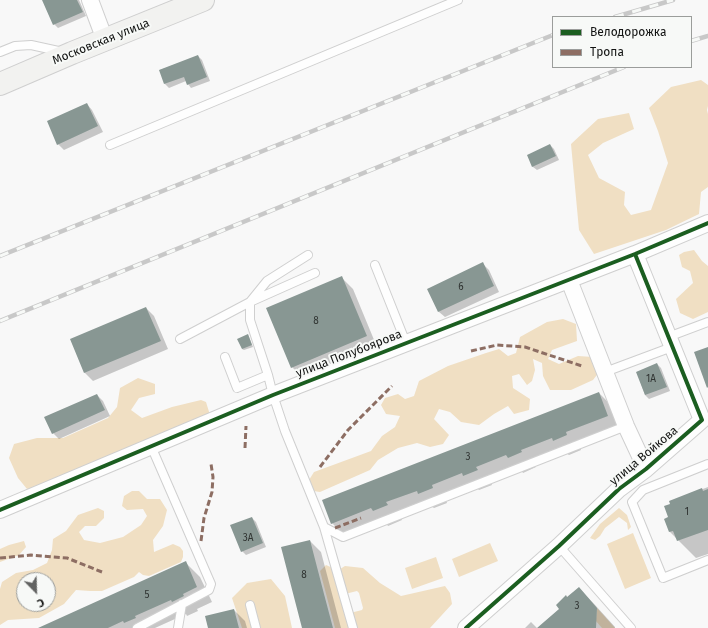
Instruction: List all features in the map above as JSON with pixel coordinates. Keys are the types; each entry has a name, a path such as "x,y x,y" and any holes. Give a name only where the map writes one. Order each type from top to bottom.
{"main road":[{"name":"Московская улица","path":"0,84 203,0"}],"street":[{"path":"90,0 105,40"},
{"name":"улица Полубоярова","path":"0,510 272,395 635,254 708,223"},
{"name":"улица Войкова","path":"466,628 559,546 619,489 646,469 702,420 635,254"},
{"name":"улица Войкова","path":"569,280 626,426 646,469"}],"lane":[{"path":"110,145 458,0"},
{"path":"0,52 15,46 31,45 72,53"},
{"path":"308,255 267,281 250,302 250,320 268,375 272,395 324,527 353,628"},
{"path":"375,265 406,343"},
{"path":"180,339 250,302 315,273"},
{"path":"605,372 670,342 708,322"},
{"path":"225,357 237,388 268,375"},
{"path":"324,527 343,537 626,426"},
{"path":"137,628 209,590 211,584 152,446"},
{"path":"708,464 643,490 632,502 663,578 708,560"},
{"path":"559,546 630,628"},
{"path":"178,628 182,604"},
{"path":"250,606 256,628"}],"shaded area":[{"path":"701,80 708,85 708,187 701,192 699,214 666,230 594,254 579,230 571,144 598,119 629,113 634,129 603,143 588,155 599,178 625,192 624,205 631,215 651,210 668,163 649,108 671,87"},
{"path":"694,250 702,261 708,266 708,312 693,319 680,313 676,299 693,283 690,271 682,267 679,255 684,252"},
{"path":"563,319 576,324 577,341 552,350 548,359 559,364 578,356 593,357 600,371 593,380 571,390 550,390 543,376 542,363 533,359 535,370 532,381 527,385 519,374 512,376 513,388 530,399 529,410 514,414 508,406 479,425 461,422 450,412 439,409 434,419 449,435 443,444 430,447 417,443 398,448 378,460 370,470 320,492 313,491 309,480 314,472 371,451 382,436 395,427 400,416 386,414 381,405 385,398 398,394 405,399 414,396 419,381 448,366 499,349 508,356 516,353 520,337 547,322"},
{"path":"138,378 155,384 155,394 139,398 131,410 142,418 172,407 201,400 206,402 210,415 53,483 27,489 18,478 9,458 14,444 37,438 63,438 108,418 117,407 120,388"},
{"path":"132,491 139,491 147,499 160,499 167,510 163,526 153,540 154,552 173,544 180,547 183,551 181,562 149,576 143,575 139,572 134,577 102,591 76,590 64,604 56,608 56,572 22,572 33,570 47,563 52,550 53,539 66,531 78,515 98,508 104,511 104,518 96,526 85,526 79,532 84,540 100,543 123,537 141,525 147,516 143,509 127,510 122,506 124,496"},
{"path":"619,508 627,515 631,527 628,530 627,523 619,517 605,528 600,536 595,540 590,538 600,524"},
{"path":"633,533 651,578 625,589 607,544"},
{"path":"24,541 26,547 19,555 0,562 0,549"},
{"path":"490,543 498,561 459,577 452,559"},
{"path":"436,557 443,578 412,589 405,568"},
{"path":"326,565 335,569 351,628 335,628 320,571"},
{"path":"345,566 363,568 380,583 401,596 445,586 450,593 452,604 430,628 355,628 350,613 362,610 363,608 359,593 357,591 345,594 340,569"},
{"path":"16,573 16,612 50,612 39,618 8,620 0,625 0,589 2,582"},
{"path":"271,579 285,596 292,628 242,628 232,598 247,583"},
{"path":"597,608 615,628 602,628 595,620"}],"building":[{"path":"42,0 77,0 83,12 53,25"},
{"path":"198,55 207,77 187,85 184,77 164,84 159,70"},
{"path":"87,103 98,126 57,145 47,121"},
{"path":"550,144 556,156 532,167 527,155"},
{"path":"483,262 494,286 438,312 427,289"},
{"path":"342,276 367,336 291,368 266,308"},
{"path":"146,307 161,341 84,373 70,339"},
{"path":"248,334 252,345 242,349 237,339"},
{"path":"708,347 708,387 707,388 694,352"},
{"path":"657,363 667,387 645,395 636,372"},
{"path":"599,392 608,416 566,432 567,435 553,441 552,438 521,450 522,452 508,458 506,455 476,467 478,470 463,476 462,473 432,485 433,488 418,494 417,491 386,502 388,505 373,511 371,508 331,524 322,500"},
{"path":"97,394 105,410 52,434 44,417"},
{"path":"702,488 703,491 708,489 708,530 677,541 673,531 669,532 664,519 668,517 664,506 670,504 669,501"},
{"path":"252,517 263,543 241,552 230,525"},
{"path":"310,540 333,628 302,628 281,547"},
{"path":"186,561 197,587 183,594 184,596 172,602 171,600 135,616 136,618 124,623 123,621 108,628 38,628"},
{"path":"579,587 597,608 596,628 537,628 559,609 556,605 566,595 567,597"},
{"path":"234,609 239,628 208,628 205,616"}],"railway":[{"path":"618,16 673,0"},
{"path":"0,256 552,35"},
{"path":"692,41 708,36"},
{"path":"0,321 622,68"}],"marked path":[{"path":"471,351 497,345 525,347 582,366"},
{"path":"320,467 348,430 392,386"},
{"path":"245,448 246,426"},
{"path":"201,541 204,518 212,492 213,477 211,464"},
{"path":"335,528 361,518"},
{"path":"0,558 31,555 67,558 102,572"}],"cycle path":[{"path":"0,510 273,395 635,254 708,223"},
{"path":"466,628 559,546 619,489 646,469 702,420 635,254"}]}
